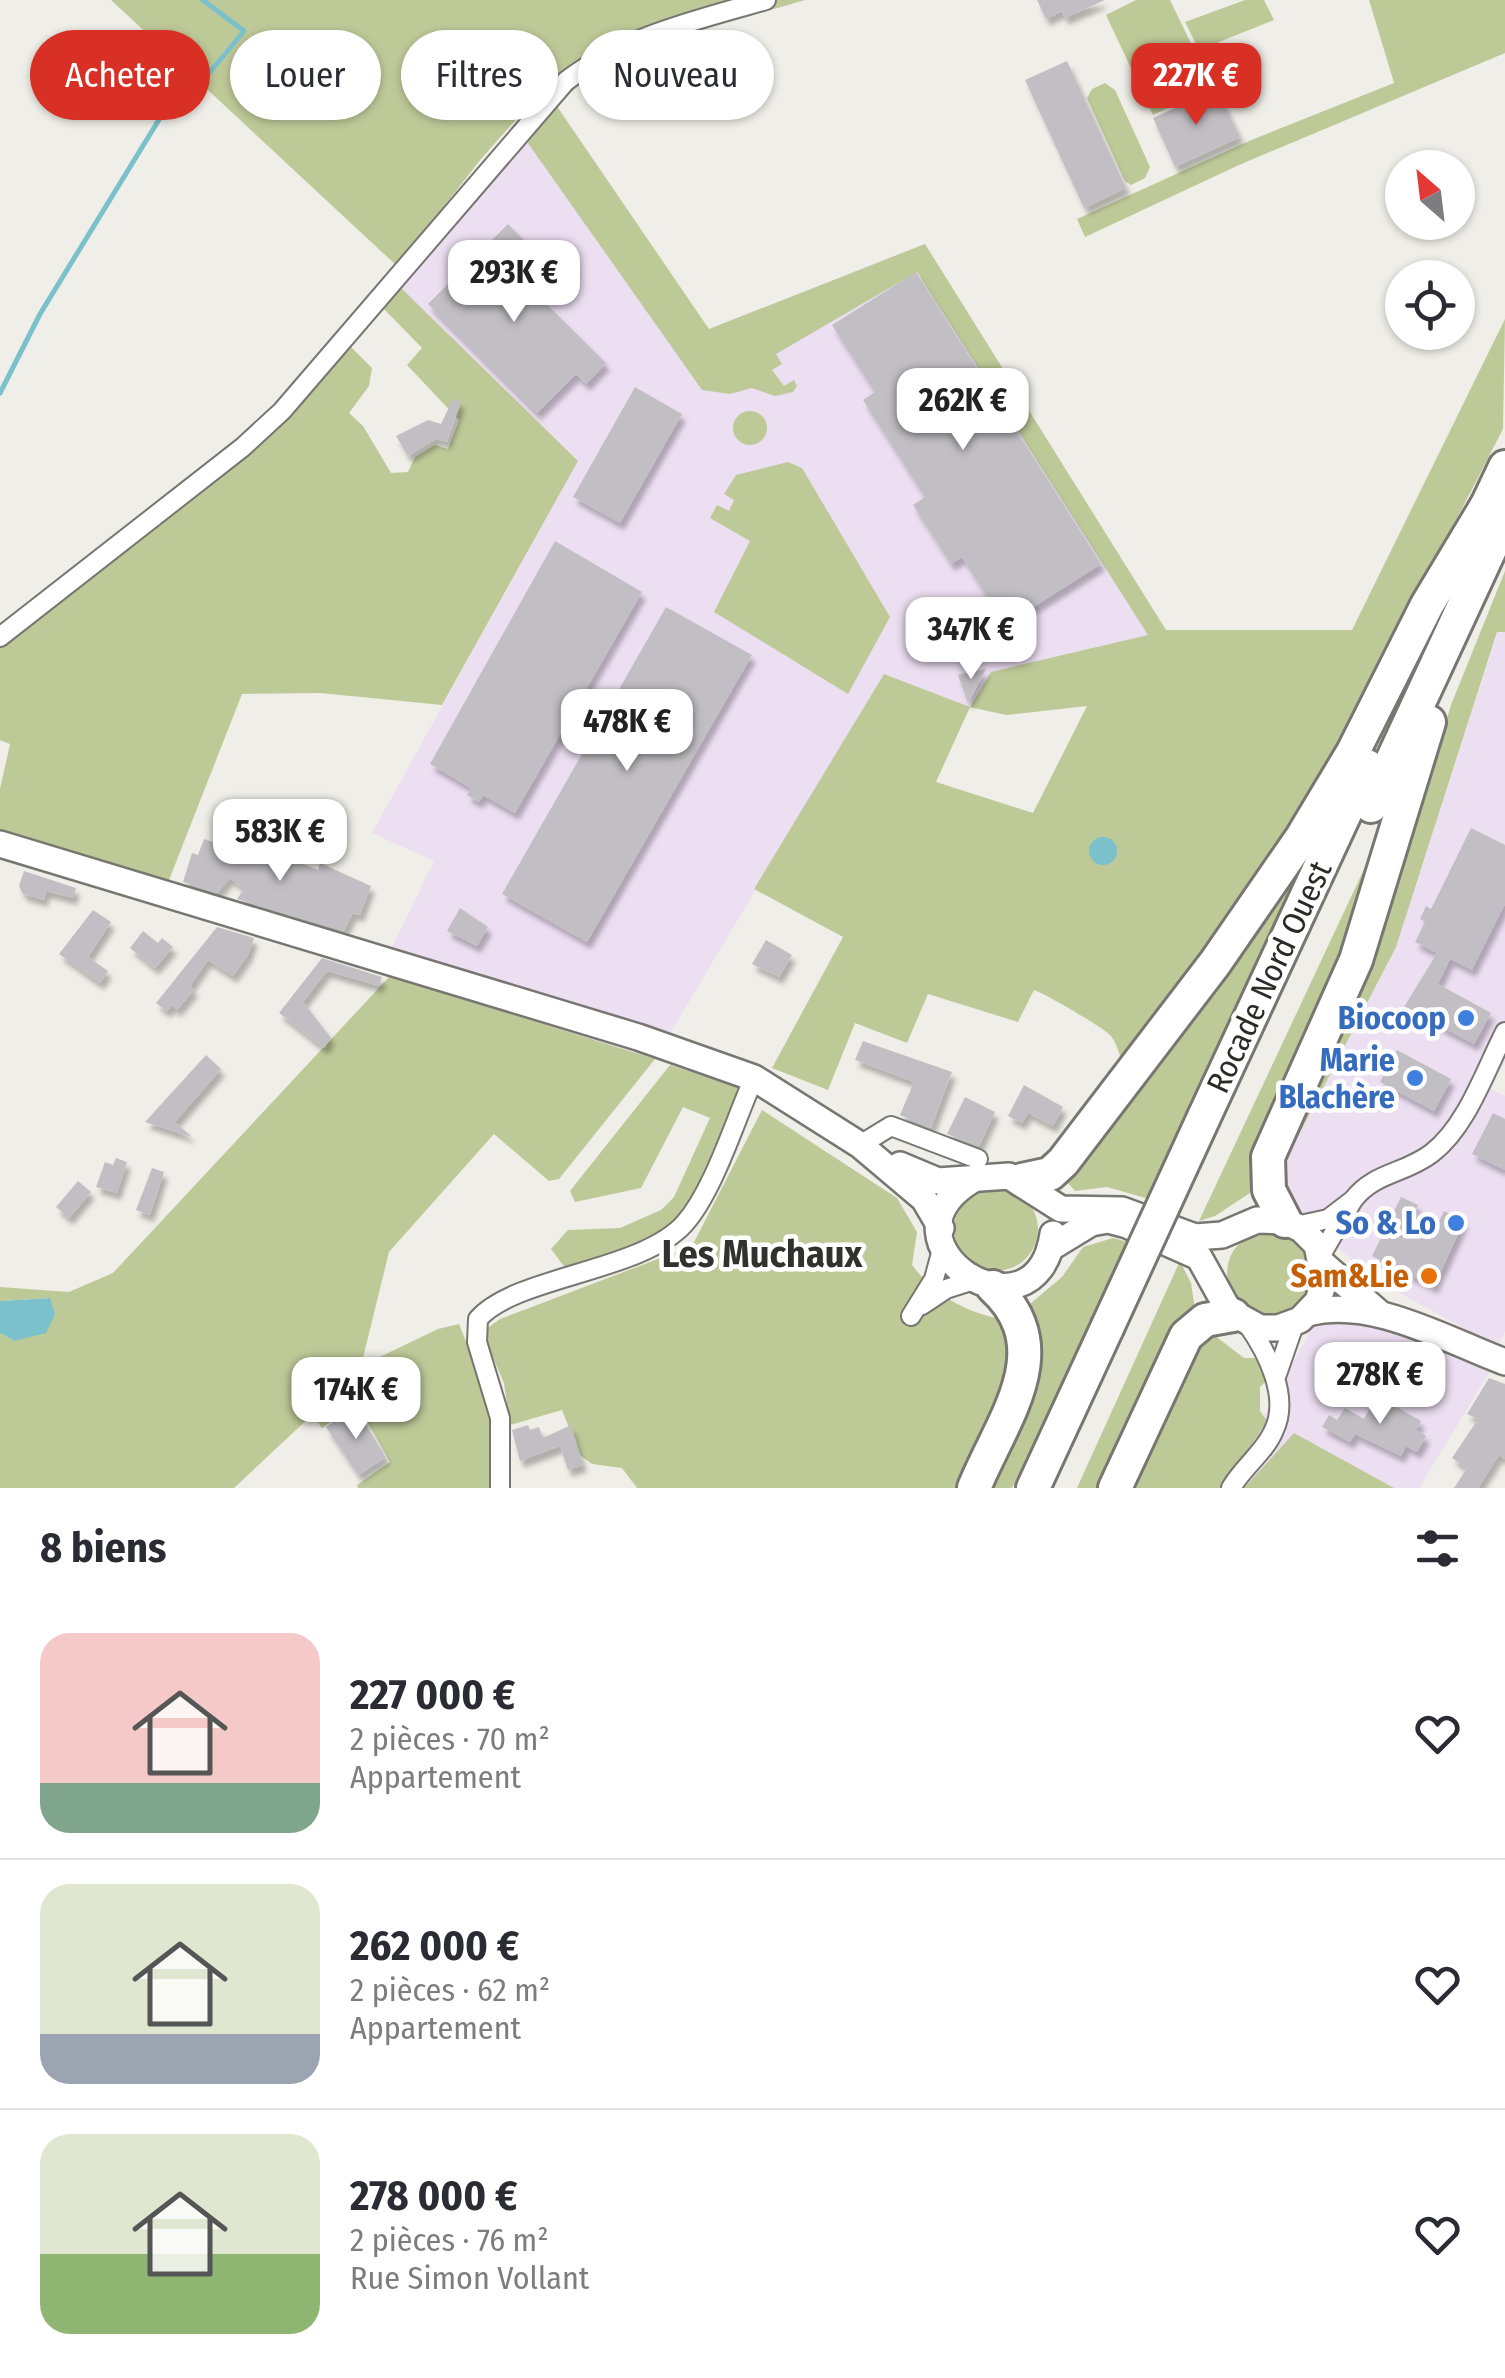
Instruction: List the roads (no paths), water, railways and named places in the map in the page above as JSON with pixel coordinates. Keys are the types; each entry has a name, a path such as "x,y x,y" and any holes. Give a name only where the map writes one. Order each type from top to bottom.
{"highway":[{"name":"Rocade Nord Ouest","path":"1215,1121 1437,663 1496,511 1505,467"},
{"name":"Rocade Nord Ouest","path":"1033,1488 1117,1331 1496,511"},
{"path":"1032,1189 1063,1162 1244,923 1330,792 1427,605 1496,511"},
{"path":"1291,1223 1268,1190 1268,1157 1342,995 1370,922 1434,704 1437,663"},
{"path":"974,1488 1025,1364 1020,1320 982,1284"},
{"path":"1114,1488 1186,1336 1205,1320 1241,1320"},
{"name":"Rocade Nord Ouest","path":"1056,1488 1117,1331"}],"main road":[{"path":"0,844 620,1031 754,1078 860,1145 930,1179 975,1170 997,1174 1070,1211 1122,1210 1195,1237 1214,1238 1262,1219 1291,1223 1314,1240 1323,1260 1386,1318"},
{"path":"860,1145 924,1199 953,1266 982,1284 1028,1277 1050,1248 1081,1226 1117,1221 1190,1250 1206,1264 1241,1320 1272,1329 1342,1309 1386,1318 1505,1362"},
{"path":"942,1237 948,1202 975,1170"},
{"path":"1032,1189 1052,1224 1050,1248"},
{"path":"1216,1284 1218,1254 1241,1227"},
{"path":"1302,1318 1322,1291 1323,1260"}],"street":[{"path":"0,636 230,457 282,411 566,80 610,53 653,34 766,0"},
{"path":"1291,1223 1328,1219 1371,1180 1419,1161 1441,1145 1461,1117 1505,1032"},
{"path":"500,1488 498,1407 477,1342 478,1319 500,1303 646,1249 676,1232 697,1205 754,1078"},
{"path":"860,1145 890,1126 975,1170"},
{"path":"1323,1260 1353,1200"},
{"path":"942,1237 930,1288 911,1316 932,1297 982,1284"},
{"path":"1231,1488 1275,1429 1276,1385 1283,1346 1302,1318"},
{"path":"1241,1320 1267,1353 1276,1385"}],"water":[{"path":"1103,837 1113,841 1117,851 1113,861 1103,865 1093,861 1089,851 1093,841"},
{"path":"50,1298 55,1314 46,1333 14,1341 0,1333 0,1301"}],"waterway":[{"path":"0,393 40,314 171,100 211,71 244,31 203,0"}],"place":[{"name":"Biocoop","path":"1466,1018"},
{"name":"Marie Blachère","path":"1415,1078"},
{"name":"So & Lo","path":"1456,1223"},
{"name":"Sam&Lie","path":"1429,1276"}],"district":[{"name":"Les Muchaux","path":"762,1254"}]}
